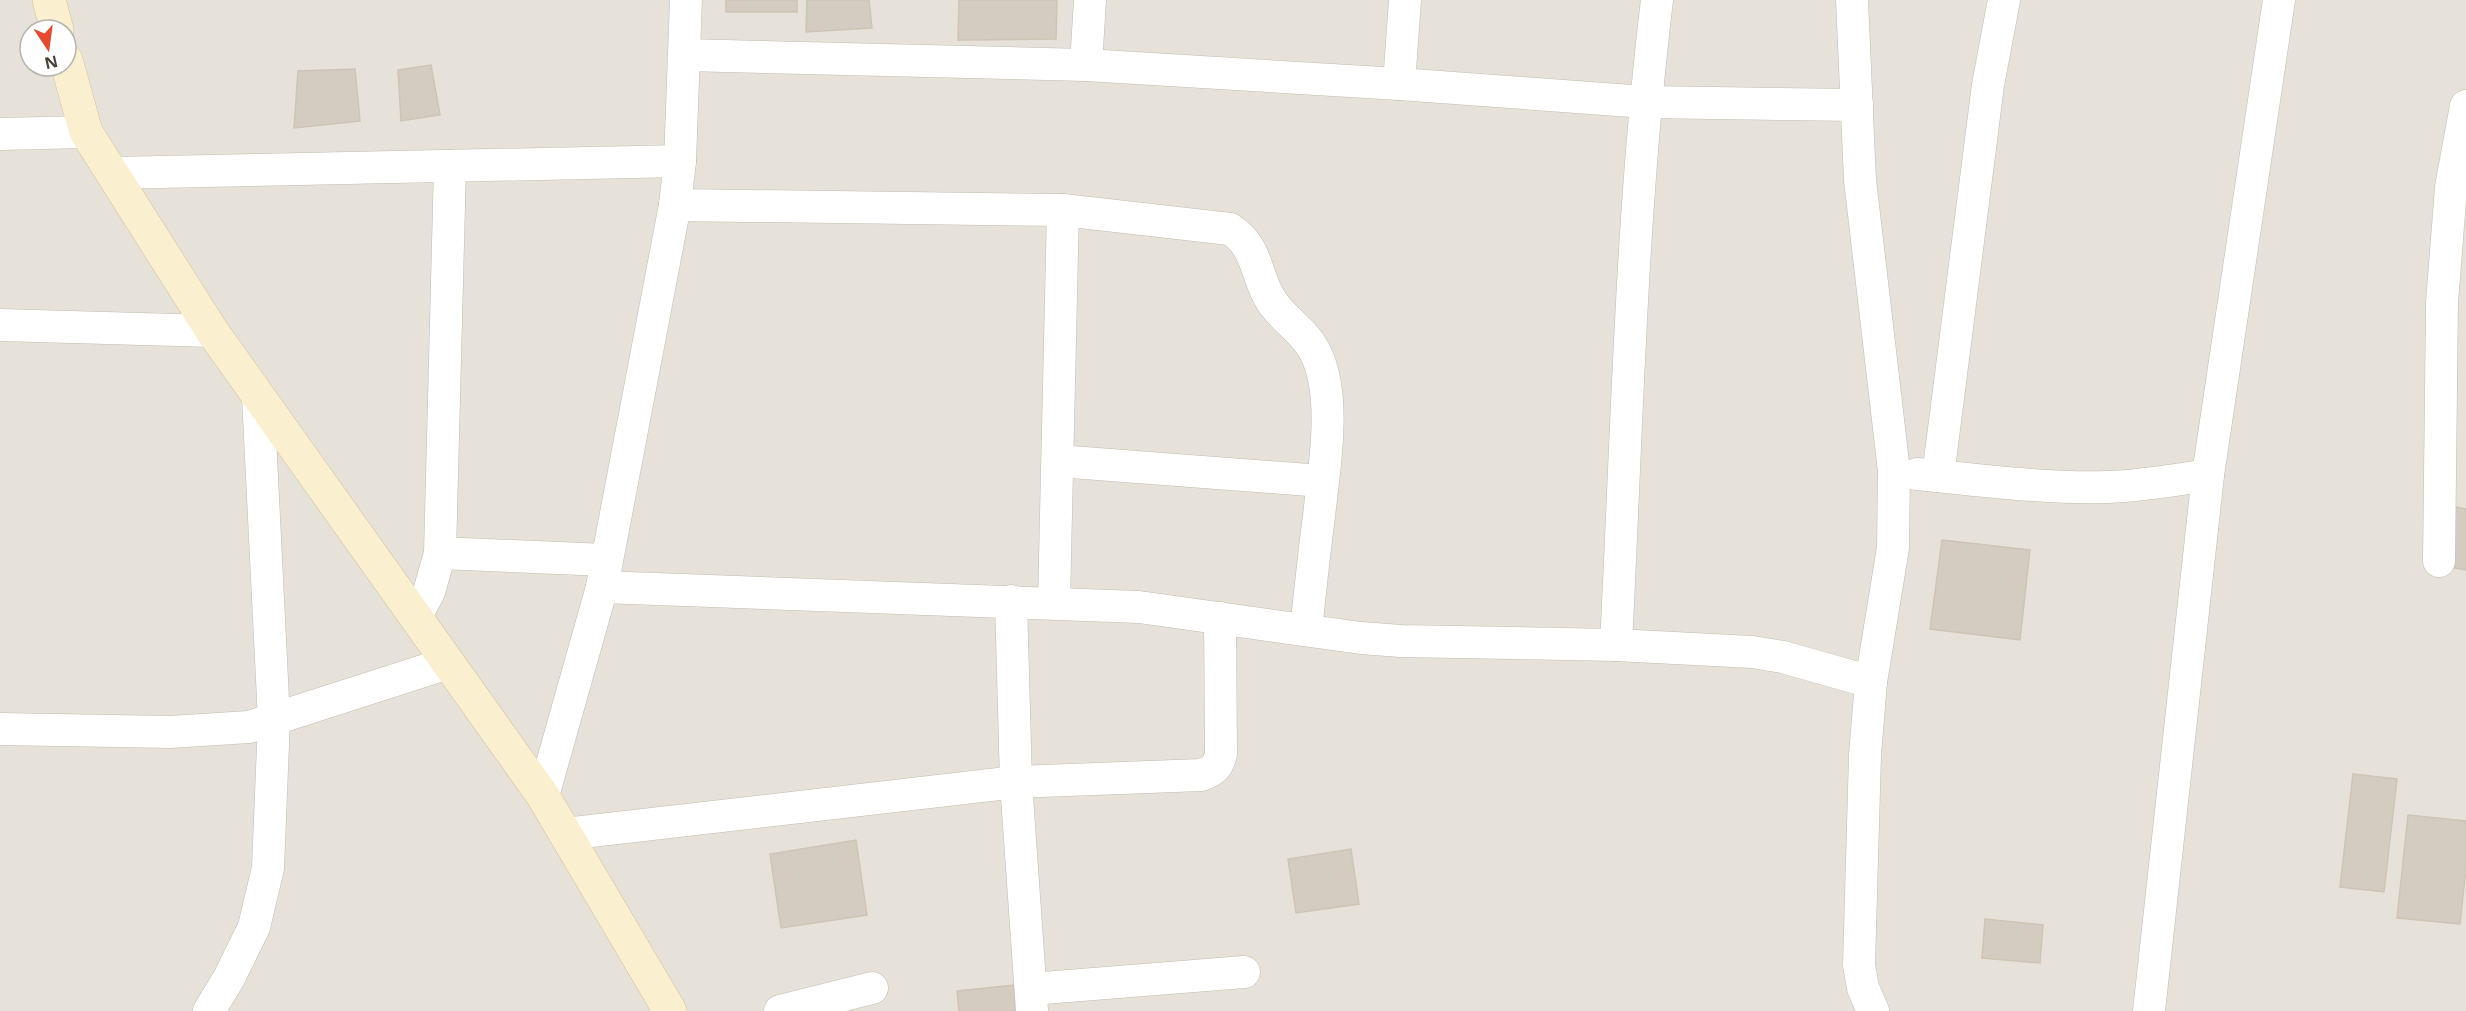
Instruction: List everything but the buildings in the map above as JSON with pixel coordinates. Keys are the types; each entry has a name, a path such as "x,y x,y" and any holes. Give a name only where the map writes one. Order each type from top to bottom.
{"main road":[{"path":"49,0 54,18"},
{"path":"71,78 86,132 212,331 543,796 670,1011"}],"street":[{"path":"543,796 604,573 675,205 680,161 686,0"},
{"path":"1086,65 1090,0"},
{"path":"1400,84 1405,0"},
{"path":"1616,645 1644,102 1657,0"},
{"path":"1852,0 1860,180 1894,471 1893,548 1870,682 1865,755 1859,965 1863,988 1873,1011"},
{"path":"1938,476 1988,85 2004,0"},
{"path":"2149,1011 2208,475 2279,0"},
{"path":"685,55 1086,65 1400,84 1644,102 1857,105"},
{"path":"2439,561 2442,303 2451,187 2466,106"},
{"path":"0,134 86,132"},
{"path":"112,173 680,161"},
{"path":"416,616 429,592 440,553 450,166"},
{"path":"675,205 1063,210 1219,227 1230,229 1241,236 1249,246 1271,301 1314,350 1322,370 1328,406 1306,630"},
{"path":"1054,602 1063,210"},
{"path":"0,325 212,331"},
{"path":"209,1011 229,978 254,927 268,868 274,720 258,396"},
{"path":"1058,460 1322,481"},
{"path":"1894,471 2106,487 2147,485 2208,475"},
{"path":"440,553 604,573 1011,601 1139,607 1401,641 1616,645 1752,652 1783,657 1870,682"},
{"path":"1011,601 1016,782 1032,1000 1244,972"},
{"path":"565,834 1016,782 1201,775 1218,765 1221,754 1220,618"},
{"path":"0,729 170,732 249,727 448,663"},
{"path":"780,1011 872,988"}],"shaded area":[{"path":"0,0 2466,0 2466,1011 0,1011"}]}
